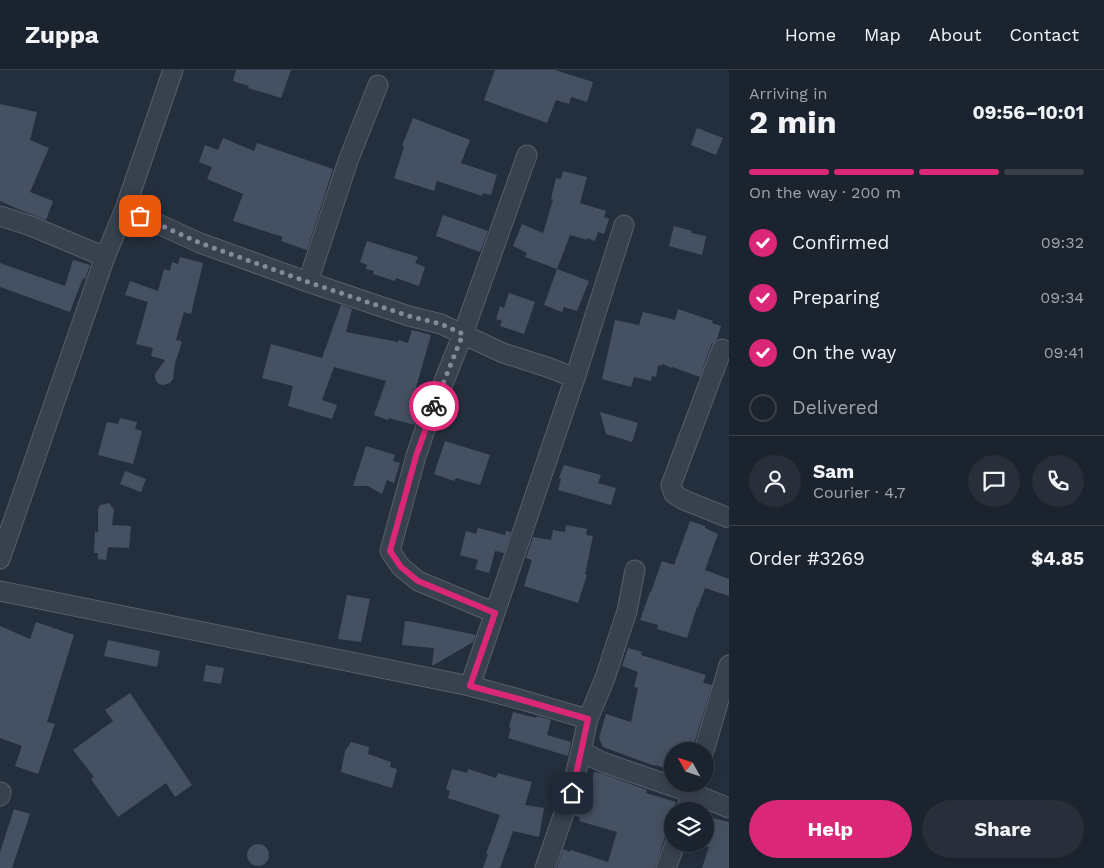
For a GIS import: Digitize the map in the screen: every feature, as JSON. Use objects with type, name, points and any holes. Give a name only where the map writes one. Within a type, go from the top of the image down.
[{"type":"street","points":[[0,559],[105,257],[125,209],[173,70]]},
{"type":"street","points":[[308,282],[348,161],[378,85]]},
{"type":"street","points":[[495,613],[418,581],[401,567],[390,551],[426,426],[463,334],[527,155]]},
{"type":"street","points":[[125,209],[200,243],[409,316],[441,324],[503,353],[575,378]]},
{"type":"street","points":[[0,216],[31,226],[105,257]]},
{"type":"street","points":[[470,686],[575,378],[624,224]]},
{"type":"street","points":[[722,349],[671,485],[674,494],[684,500],[729,518]]},
{"type":"street","points":[[545,868],[572,793],[588,719],[605,678],[627,612],[636,570]]},
{"type":"street","points":[[0,591],[470,686],[588,719]]},
{"type":"street","points":[[707,742],[729,665]]},
{"type":"street","points":[[581,751],[602,762],[664,780]]},
{"type":"street","points":[[699,792],[729,808]]},
{"type":"street","points":[[666,868],[672,852]]},
{"type":"building","points":[[236,70],[291,70],[281,98],[248,88],[249,86],[233,81]]},
{"type":"building","points":[[495,70],[555,70],[593,82],[587,102],[571,97],[569,104],[556,100],[547,123],[484,100]]},
{"type":"building","points":[[0,104],[37,112],[30,140],[49,148],[30,192],[53,201],[46,220],[0,201]]},
{"type":"building","points":[[413,118],[470,140],[461,163],[497,175],[491,195],[483,193],[482,196],[437,181],[434,191],[394,178],[404,147],[402,146]]},
{"type":"building","points":[[697,128],[723,138],[716,155],[691,145]]},
{"type":"building","points":[[223,138],[254,151],[257,143],[333,169],[307,250],[281,241],[283,237],[233,221],[243,194],[207,179],[212,167],[199,162],[205,145],[218,150]]},
{"type":"building","points":[[563,171],[587,177],[580,203],[606,211],[604,217],[609,219],[604,234],[598,232],[595,241],[570,235],[557,269],[525,257],[527,253],[513,246],[522,224],[543,233],[553,200],[551,199],[556,178],[561,179]]},
{"type":"building","points":[[443,215],[488,231],[480,252],[436,236]]},
{"type":"building","points":[[674,226],[692,231],[691,233],[706,236],[702,255],[669,246]]},
{"type":"building","points":[[367,241],[418,257],[415,263],[425,267],[419,286],[396,278],[395,281],[373,274],[374,271],[366,269],[367,265],[360,262]]},
{"type":"building","points":[[180,257],[203,263],[191,314],[184,312],[176,340],[178,341],[180,338],[179,341],[182,342],[175,363],[173,379],[170,383],[163,385],[156,381],[155,374],[165,360],[151,356],[153,348],[136,344],[148,302],[125,295],[130,281],[158,291],[164,269],[170,271],[172,262],[178,264]]},
{"type":"building","points":[[73,260],[90,265],[70,312],[0,287],[0,263],[65,286]]},
{"type":"building","points":[[557,269],[589,281],[577,311],[564,307],[562,312],[544,305]]},
{"type":"building","points":[[509,293],[535,302],[524,334],[500,326],[502,321],[496,319],[500,306],[504,308]]},
{"type":"building","points":[[341,305],[352,309],[346,332],[408,343],[412,330],[431,335],[410,409],[419,412],[415,425],[389,418],[388,420],[374,415],[386,381],[334,367],[322,400],[337,405],[332,419],[288,406],[293,386],[262,378],[271,344],[322,358]]},
{"type":"building","points":[[678,309],[713,321],[712,323],[721,326],[717,339],[711,345],[700,377],[662,364],[661,366],[658,365],[656,377],[652,376],[651,381],[634,377],[631,387],[602,379],[615,320],[639,325],[643,312],[675,320]]},
{"type":"building","points":[[600,412],[638,423],[632,442],[606,434]]},
{"type":"building","points":[[120,418],[137,422],[135,429],[142,431],[133,464],[98,455],[107,422],[118,424]]},
{"type":"building","points":[[445,441],[490,455],[480,485],[456,478],[454,481],[434,474]]},
{"type":"building","points":[[366,446],[395,455],[393,461],[400,463],[394,483],[387,480],[382,494],[368,486],[353,486]]},
{"type":"building","points":[[564,465],[601,475],[598,483],[616,488],[611,505],[558,490],[561,479],[559,478]]},
{"type":"building","points":[[125,471],[146,479],[141,492],[120,484]]},
{"type":"building","points":[[109,503],[114,510],[112,525],[131,526],[129,548],[108,547],[106,560],[98,559],[98,553],[94,553],[95,531],[98,533],[98,510],[100,505]]},
{"type":"building","points":[[690,521],[705,526],[705,528],[718,534],[705,570],[729,579],[729,596],[705,588],[687,638],[657,629],[658,625],[640,620],[662,561],[674,565]]},
{"type":"building","points":[[566,525],[587,529],[586,535],[593,536],[585,574],[587,575],[578,603],[524,586],[532,560],[526,558],[533,537],[551,540],[553,530],[565,532]]},
{"type":"building","points":[[478,528],[505,535],[506,531],[511,532],[504,553],[495,551],[489,573],[475,569],[478,560],[460,555],[466,531],[476,534]]},
{"type":"building","points":[[347,595],[370,599],[361,642],[338,639]]},
{"type":"building","points":[[405,621],[476,635],[473,642],[432,666],[434,648],[402,645]]},
{"type":"building","points":[[36,622],[74,635],[47,722],[55,724],[38,774],[15,766],[22,746],[0,738],[0,626],[30,639]]},
{"type":"building","points":[[108,640],[160,651],[157,667],[104,656]]},
{"type":"building","points":[[628,648],[642,652],[641,655],[706,675],[703,683],[712,685],[695,742],[664,742],[664,768],[603,747],[599,738],[606,714],[631,722],[638,688],[634,687],[638,672],[622,666]]},
{"type":"building","points":[[206,665],[224,668],[221,684],[203,681]]},
{"type":"building","points":[[130,693],[192,785],[175,797],[166,783],[118,817],[91,779],[94,777],[73,750],[113,721],[105,710]]},
{"type":"building","points":[[513,712],[551,720],[547,735],[571,742],[568,756],[508,738]]},
{"type":"building","points":[[351,742],[369,747],[368,754],[391,762],[390,767],[397,769],[392,788],[341,772],[345,751]]},
{"type":"building","points":[[452,769],[467,773],[468,769],[496,778],[498,773],[532,782],[525,805],[544,808],[539,837],[513,831],[500,868],[483,868],[500,815],[448,798],[450,791],[446,789]]},
{"type":"building","points":[[594,772],[647,790],[646,793],[676,802],[664,802],[664,840],[655,868],[557,868],[563,849],[608,862],[617,832],[579,821],[580,817],[575,816],[583,791],[590,793]]},
{"type":"building","points":[[14,809],[30,814],[12,868],[0,868],[0,852]]},
{"type":"building","points":[[714,818],[729,822],[729,868],[702,868],[707,852],[714,852]]},
{"type":"building","points":[[258,844],[266,847],[269,855],[266,863],[258,866],[250,863],[247,855],[250,847]]},
{"type":"way so far","points":[[140,216],[200,243],[409,316],[441,324],[463,334],[434,406]]},
{"type":"route","points":[[434,406],[416,456],[390,551],[401,567],[418,581],[495,613],[470,686],[588,719],[572,793]]}]
